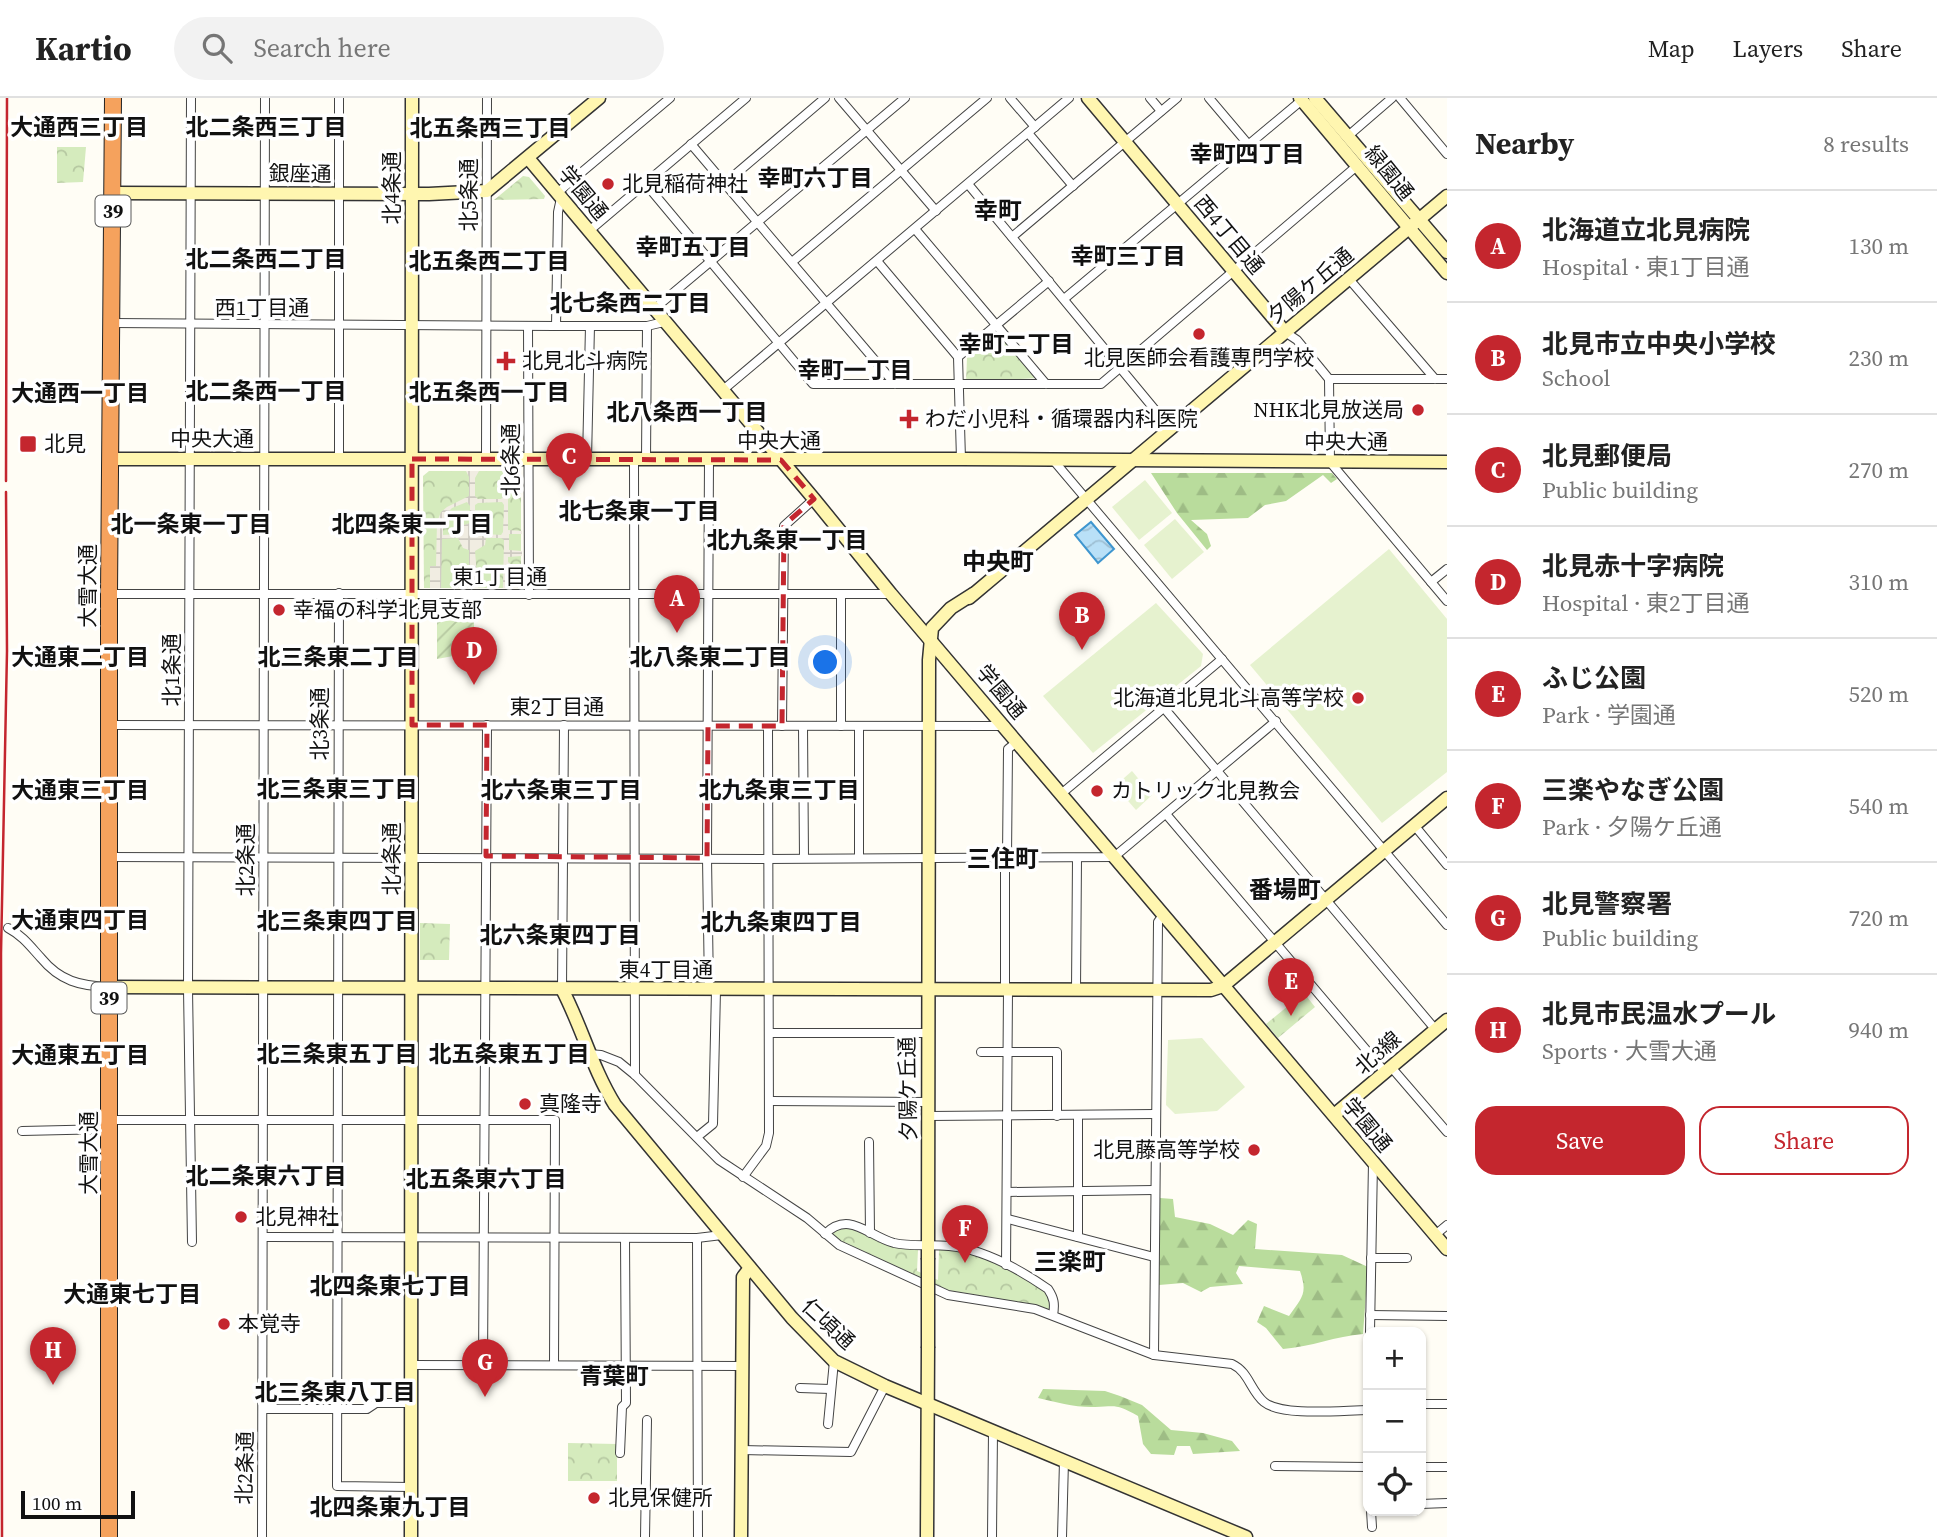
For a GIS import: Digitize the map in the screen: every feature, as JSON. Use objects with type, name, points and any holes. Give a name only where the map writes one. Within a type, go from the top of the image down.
[{"type":"highway","name":"大雪大通","points":[[108,1537],[109,594],[113,98]]},
{"type":"street","name":"北1条通","points":[[191,98],[188,989],[192,1242]]},
{"type":"street","name":"北2条通","points":[[262,1537],[265,98]]},
{"type":"street","points":[[339,458],[340,98]]},
{"type":"street","name":"北4条通","points":[[411,1537],[412,98]]},
{"type":"street","name":"北5条通","points":[[486,460],[487,98]]},
{"type":"street","points":[[487,191],[599,98]]},
{"type":"street","points":[[556,326],[559,195],[670,98]]},
{"type":"street","points":[[589,232],[746,98]]},
{"type":"street","points":[[724,184],[825,98]]},
{"type":"street","points":[[839,98],[936,211]]},
{"type":"street","points":[[654,309],[905,98]]},
{"type":"street","points":[[792,262],[987,98]]},
{"type":"street","points":[[1010,98],[1073,186]]},
{"type":"street","points":[[723,390],[1069,98]]},
{"type":"street","name":"西4丁目通","points":[[1088,98],[1285,332]]},
{"type":"street","points":[[1150,98],[1161,111]]},
{"type":"street","points":[[1012,237],[1177,98]]},
{"type":"street","points":[[1209,98],[1248,144]]},
{"type":"street","points":[[1348,136],[1392,98]]},
{"type":"street","points":[[1400,98],[1447,153]]},
{"type":"street","points":[[1064,299],[1248,144],[1306,99]]},
{"type":"street","name":"緑園通","points":[[1306,99],[1348,136],[1415,223],[1447,272]]},
{"type":"street","name":"緑園通","points":[[1306,99],[1358,165],[1447,252]]},
{"type":"street","points":[[691,144],[895,384]]},
{"type":"street","name":"学園通","points":[[528,158],[891,594],[933,640],[1447,1249]]},
{"type":"street","points":[[645,183],[813,384],[1101,384],[1358,165]]},
{"type":"street","points":[[968,184],[1170,428]]},
{"type":"street","name":"銀座通","points":[[113,193],[411,194],[487,191]]},
{"type":"street","name":"夕陽ケ丘通","points":[[927,1537],[928,726],[929,660],[933,640],[949,618],[973,594],[1447,196]]},
{"type":"street","points":[[915,229],[1046,384]]},
{"type":"street","points":[[877,261],[958,357],[961,459]]},
{"type":"street","points":[[1349,279],[1435,379]]},
{"type":"street","points":[[958,357],[1049,281]]},
{"type":"street","name":"西1丁目通","points":[[112,323],[647,326],[664,321]]},
{"type":"street","name":"北6条通","points":[[528,326],[529,595]]},
{"type":"street","points":[[587,459],[590,326]]},
{"type":"street","points":[[635,1075],[634,595],[647,326]]},
{"type":"street","points":[[1285,332],[1297,341],[1329,379],[1330,462],[1447,601]]},
{"type":"street","points":[[1329,379],[1447,379]]},
{"type":"street","name":"中央大通","points":[[110,459],[1447,462]]},
{"type":"street","points":[[697,1137],[713,1124],[707,858],[709,460]]},
{"type":"street","points":[[1054,461],[1447,925]]},
{"type":"street","points":[[782,726],[784,526],[814,499]]},
{"type":"street","points":[[1431,582],[1447,569]]},
{"type":"street","name":"北3条通","points":[[339,593],[337,1486],[411,1487]]},
{"type":"street","name":"東1丁目通","points":[[109,594],[891,594]]},
{"type":"street","points":[[841,594],[841,726]]},
{"type":"street","points":[[1061,794],[1222,659]]},
{"type":"street","points":[[1164,708],[1326,899],[1444,1023]]},
{"type":"street","points":[[109,857],[1114,857],[1276,721]]},
{"type":"street","points":[[562,989],[564,724]]},
{"type":"street","name":"東2丁目通","points":[[109,725],[1005,726]]},
{"type":"street","points":[[483,1365],[486,1236],[486,725]]},
{"type":"street","points":[[743,1177],[766,1146],[769,1133],[768,726]]},
{"type":"street","points":[[803,726],[804,859]]},
{"type":"street","points":[[859,726],[859,858]]},
{"type":"street","points":[[1006,1265],[1008,749],[1018,741]]},
{"type":"street","points":[[1223,986],[1414,825],[1444,805]]},
{"type":"street","points":[[1166,814],[1274,943],[1447,1132]]},
{"type":"street","points":[[1414,825],[1447,865]]},
{"type":"street","points":[[1076,990],[1077,858]]},
{"type":"street","points":[[1154,1355],[1156,990],[1158,922],[1163,915]]},
{"type":"street","points":[[8,928],[27,942],[57,974],[70,982],[109,987]]},
{"type":"street","name":"東4丁目通","points":[[109,987],[1211,990],[1223,986]]},
{"type":"street","name":"仁頃通","points":[[562,989],[599,1080],[615,1105],[792,1318],[834,1360],[884,1386],[1245,1537]]},
{"type":"street","name":"北3線","points":[[1334,1115],[1444,1023]]},
{"type":"street","points":[[769,1033],[927,1033]]},
{"type":"street","points":[[981,1052],[1057,1052],[1057,1116]]},
{"type":"street","points":[[589,1054],[601,1055],[619,1062],[719,1160],[807,1218],[839,1245],[948,1295],[1007,1304],[1053,1315],[1154,1355],[1232,1364],[1241,1368],[1262,1401],[1271,1406],[1286,1410],[1363,1410]]},
{"type":"street","points":[[770,1101],[928,1102]]},
{"type":"street","points":[[929,1116],[1156,1114]]},
{"type":"street","points":[[1078,1115],[1078,1237]]},
{"type":"street","points":[[22,1131],[189,1119],[555,1120],[554,1365]]},
{"type":"street","points":[[869,1142],[870,1233]]},
{"type":"street","points":[[1370,1327],[1373,1162]]},
{"type":"street","points":[[1007,1192],[1154,1190]]},
{"type":"street","points":[[1007,1219],[1154,1257]]},
{"type":"street","points":[[825,1234],[842,1223],[854,1225],[892,1242],[978,1251],[1048,1289],[1055,1305],[1053,1315]]},
{"type":"street","points":[[1435,1235],[1447,1226]]},
{"type":"street","points":[[264,1237],[697,1238],[722,1235]]},
{"type":"street","points":[[620,1453],[622,1407],[626,1403],[625,1238]]},
{"type":"street","points":[[697,1238],[698,1537]]},
{"type":"street","points":[[1371,1258],[1407,1258]]},
{"type":"street","points":[[741,1537],[743,1277],[750,1268]]},
{"type":"street","points":[[1370,1315],[1447,1315]]},
{"type":"street","points":[[828,1424],[834,1360]]},
{"type":"street","points":[[410,1365],[742,1366]]},
{"type":"street","points":[[741,1450],[851,1452],[884,1386]]},
{"type":"street","points":[[800,1388],[830,1389]]},
{"type":"street","points":[[263,1409],[367,1409],[376,1404],[411,1403]]},
{"type":"street","points":[[1426,1404],[1447,1404]]},
{"type":"street","points":[[645,1537],[647,1420]]},
{"type":"street","points":[[992,1537],[993,1431]]},
{"type":"street","points":[[1062,1537],[1064,1461]]},
{"type":"street","points":[[1275,1466],[1363,1467]]},
{"type":"street","points":[[1426,1467],[1447,1466]]},
{"type":"street","points":[[1426,1504],[1447,1503]]},
{"type":"street","points":[[1371,1516],[1372,1527]]},
{"type":"highlighted area","points":[[412,459],[781,460],[814,499],[784,525],[782,726],[708,726],[707,858],[486,856],[487,725],[412,725]]},
{"type":"green space","points":[[57,147],[86,147],[83,182],[57,183]]},
{"type":"green space","points":[[523,176],[529,177],[545,196],[544,199],[494,200]]},
{"type":"green space","points":[[1000,332],[1038,378],[966,382],[967,358]]},
{"type":"green space","points":[[429,471],[515,471],[521,480],[521,588],[424,588],[423,476]]},
{"type":"green space","points":[[1151,473],[1332,473],[1337,479],[1331,483],[1323,475],[1286,501],[1265,505],[1248,518],[1191,520],[1207,534],[1211,546],[1207,550],[1177,513]]},
{"type":"green space","points":[[1145,480],[1172,513],[1139,540],[1112,507]]},
{"type":"green space","points":[[1175,519],[1204,552],[1172,579],[1144,545]]},
{"type":"green space","points":[[1389,549],[1447,619],[1447,772],[1382,823],[1250,665]]},
{"type":"green space","points":[[1156,603],[1203,654],[1201,666],[1093,753],[1043,696]]},
{"type":"green space","points":[[474,620],[474,629],[469,629],[469,653],[437,659],[437,621]]},
{"type":"green space","points":[[1132,771],[1152,795],[1136,810],[1115,786]]},
{"type":"green space","points":[[420,923],[450,924],[449,960],[420,960]]},
{"type":"green space","points":[[1304,993],[1315,1007],[1278,1038],[1266,1024]]},
{"type":"green space","points":[[1202,1038],[1245,1087],[1217,1111],[1175,1114],[1166,1105],[1168,1040]]},
{"type":"green space","points":[[1160,1198],[1173,1199],[1175,1217],[1210,1224],[1233,1235],[1248,1220],[1257,1224],[1255,1249],[1342,1255],[1368,1267],[1363,1334],[1283,1349],[1266,1328],[1257,1322],[1264,1306],[1289,1316],[1302,1295],[1300,1271],[1239,1266],[1236,1273],[1243,1284],[1210,1287],[1201,1292],[1183,1283],[1159,1285]]},
{"type":"green space","points":[[837,1228],[850,1228],[891,1246],[918,1250],[917,1271],[938,1280],[939,1250],[970,1253],[1010,1271],[1045,1292],[1051,1298],[1051,1308],[1047,1310],[948,1290],[835,1238],[832,1235]]},
{"type":"green space","points":[[1043,1389],[1105,1391],[1142,1405],[1171,1430],[1203,1433],[1232,1441],[1240,1451],[1193,1454],[1190,1446],[1177,1446],[1174,1455],[1151,1454],[1143,1444],[1138,1416],[1117,1407],[1081,1407],[1038,1398]]},
{"type":"green space","points":[[568,1443],[617,1444],[617,1481],[568,1481]]},
{"type":"shaded area","points":[[466,471],[479,471],[475,478],[475,496],[478,499],[501,499],[503,471],[508,471],[508,530],[522,531],[522,534],[509,534],[509,550],[522,551],[522,556],[508,557],[508,562],[522,574],[522,583],[517,588],[503,588],[504,540],[486,538],[485,545],[475,551],[478,588],[467,588],[469,550],[463,548],[458,538],[442,539],[441,588],[430,588],[430,566],[436,566],[437,522],[441,512],[447,507],[469,496],[469,477]],"holes":[[[467,502],[470,506],[470,523],[464,525],[458,534],[443,535],[446,514],[452,508]],[[502,502],[503,532],[501,535],[486,534],[481,524],[475,522],[475,505]]]},
{"type":"water","points":[[1091,522],[1114,549],[1098,563],[1075,535]]},
{"type":"railway","points":[[6,481],[7,98]]},
{"type":"railway","points":[[2,1537],[1,953],[7,651],[6,492]]},
{"type":"place","name":"北見稲荷神社","points":[[608,184]]},
{"type":"place","name":"北見医師会看護専門学校","points":[[1199,334]]},
{"type":"place","name":"北見北斗病院","points":[[506,361]]},
{"type":"place","name":"NHK北見放送局","points":[[1418,410]]},
{"type":"place","name":"わだ小児科・循環器内科医院","points":[[909,419]]},
{"type":"place","name":"北見","points":[[28,444]]},
{"type":"place","name":"北見郵便局","points":[[569,491]]},
{"type":"place","name":"幸福の科学北見支部","points":[[279,610]]},
{"type":"place","name":"北海道立北見病院","points":[[677,633]]},
{"type":"place","name":"北見市立中央小学校","points":[[1082,650]]},
{"type":"place","name":"北見赤十字病院","points":[[474,685]]},
{"type":"place","name":"北海道北見北斗高等学校","points":[[1358,698]]},
{"type":"place","name":"カトリック北見教会","points":[[1097,791]]},
{"type":"place","name":"ふじ公園","points":[[1291,1016]]},
{"type":"place","name":"真隆寺","points":[[525,1104]]},
{"type":"place","name":"北見藤高等学校","points":[[1254,1150]]},
{"type":"place","name":"北見神社","points":[[241,1217]]},
{"type":"place","name":"三楽やなぎ公園","points":[[965,1263]]},
{"type":"place","name":"本覚寺","points":[[224,1324]]},
{"type":"place","name":"北見市民温水プール","points":[[53,1385]]},
{"type":"place","name":"北見警察署","points":[[485,1397]]},
{"type":"place","name":"北見保健所","points":[[594,1498]]},
{"type":"district","name":"大通西三丁目","points":[[79,127]]},
{"type":"district","name":"北二条西三丁目","points":[[266,127]]},
{"type":"district","name":"北五条西三丁目","points":[[490,128]]},
{"type":"district","name":"幸町四丁目","points":[[1247,154]]},
{"type":"district","name":"幸町六丁目","points":[[815,178]]},
{"type":"district","name":"幸町","points":[[998,211]]},
{"type":"district","name":"幸町五丁目","points":[[693,247]]},
{"type":"district","name":"幸町三丁目","points":[[1128,256]]},
{"type":"district","name":"北二条西二丁目","points":[[266,259]]},
{"type":"district","name":"北五条西二丁目","points":[[489,261]]},
{"type":"district","name":"北七条西二丁目","points":[[630,303]]},
{"type":"district","name":"幸町二丁目","points":[[1016,344]]},
{"type":"district","name":"幸町一丁目","points":[[855,370]]},
{"type":"district","name":"北二条西一丁目","points":[[266,391]]},
{"type":"district","name":"北五条西一丁目","points":[[489,392]]},
{"type":"district","name":"大通西一丁目","points":[[80,393]]},
{"type":"district","name":"北八条西一丁目","points":[[687,412]]},
{"type":"district","name":"北七条東一丁目","points":[[639,511]]},
{"type":"district","name":"北一条東一丁目","points":[[191,524]]},
{"type":"district","name":"北四条東一丁目","points":[[412,524]]},
{"type":"district","name":"北九条東一丁目","points":[[787,540]]},
{"type":"district","name":"中央町","points":[[998,562]]},
{"type":"district","name":"大通東二丁目","points":[[80,657]]},
{"type":"district","name":"北三条東二丁目","points":[[338,657]]},
{"type":"district","name":"北八条東二丁目","points":[[710,657]]},
{"type":"district","name":"北三条東三丁目","points":[[337,789]]},
{"type":"district","name":"大通東三丁目","points":[[80,790]]},
{"type":"district","name":"北六条東三丁目","points":[[561,790]]},
{"type":"district","name":"北九条東三丁目","points":[[779,790]]},
{"type":"district","name":"三住町","points":[[1003,859]]},
{"type":"district","name":"番場町","points":[[1285,890]]},
{"type":"district","name":"大通東四丁目","points":[[80,920]]},
{"type":"district","name":"北三条東四丁目","points":[[337,921]]},
{"type":"district","name":"北九条東四丁目","points":[[781,922]]},
{"type":"district","name":"北六条東四丁目","points":[[560,935]]},
{"type":"district","name":"北三条東五丁目","points":[[337,1054]]},
{"type":"district","name":"北五条東五丁目","points":[[509,1054]]},
{"type":"district","name":"大通東五丁目","points":[[80,1055]]},
{"type":"district","name":"北二条東六丁目","points":[[266,1176]]},
{"type":"district","name":"北五条東六丁目","points":[[486,1179]]},
{"type":"district","name":"三楽町","points":[[1070,1262]]},
{"type":"district","name":"北四条東七丁目","points":[[390,1286]]},
{"type":"district","name":"大通東七丁目","points":[[132,1294]]},
{"type":"district","name":"青葉町","points":[[614,1376]]},
{"type":"district","name":"北三条東八丁目","points":[[335,1392]]},
{"type":"district","name":"北四条東九丁目","points":[[390,1507]]}]
